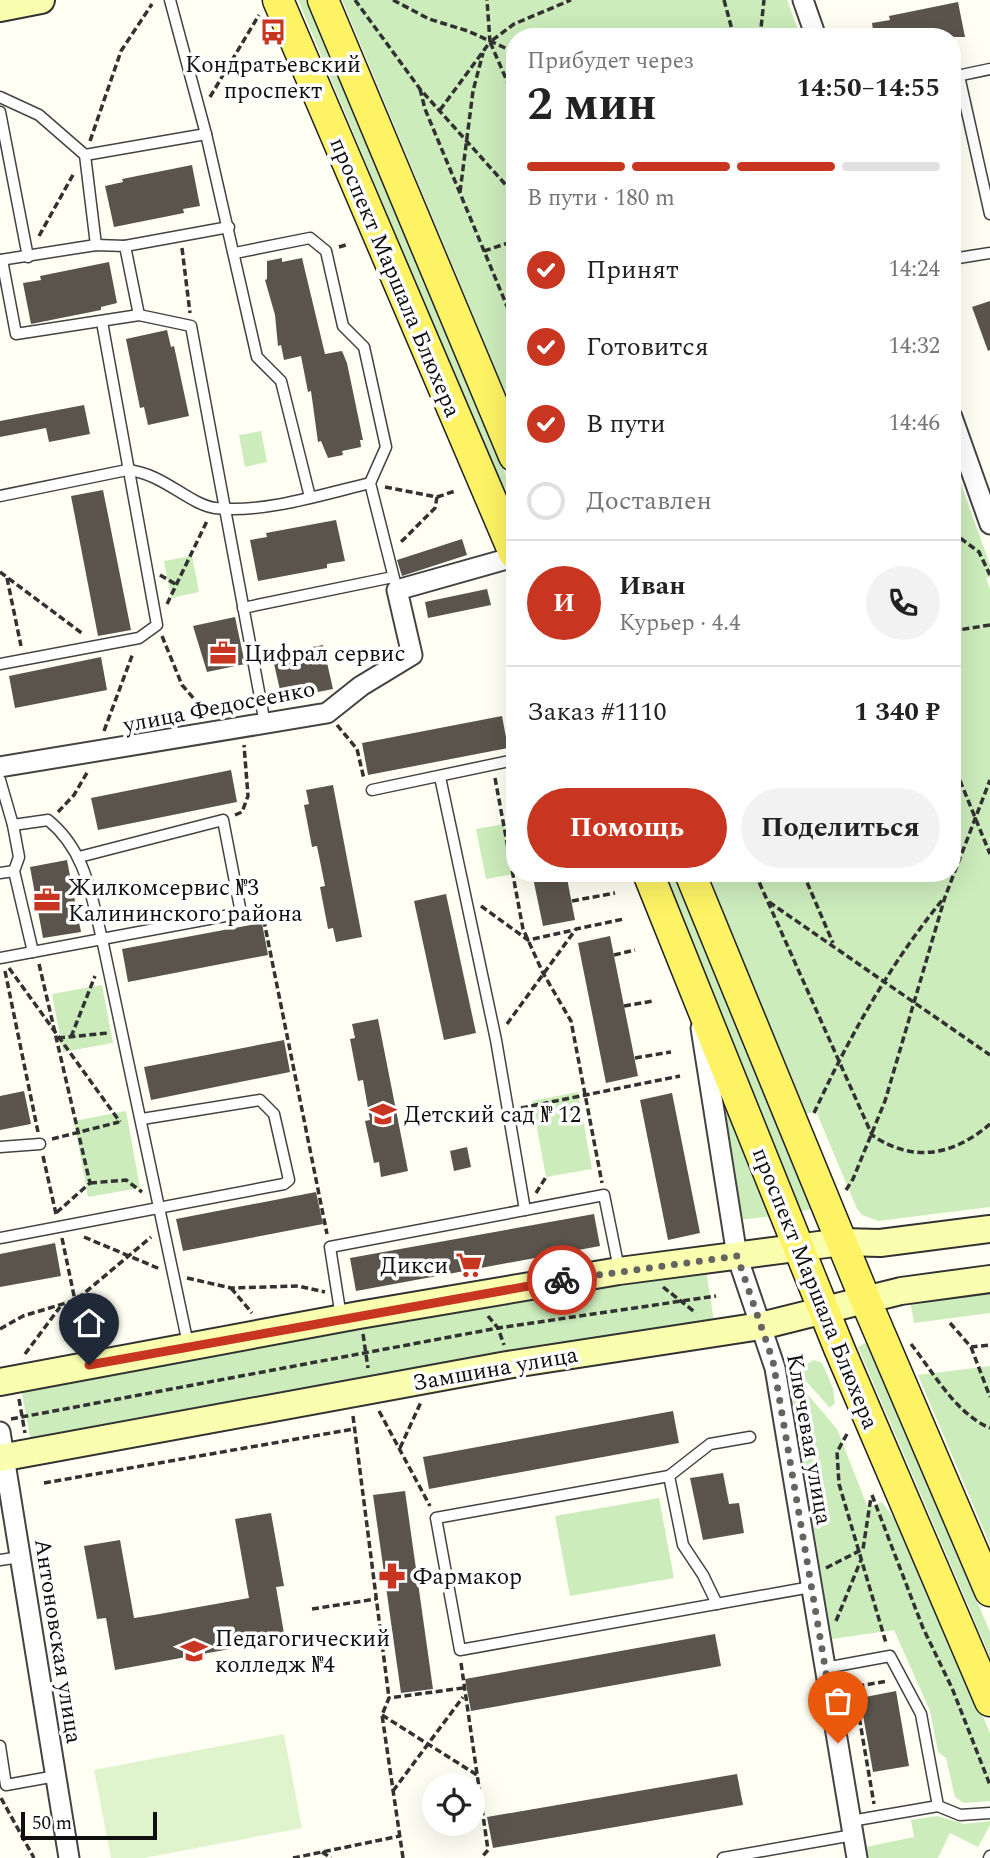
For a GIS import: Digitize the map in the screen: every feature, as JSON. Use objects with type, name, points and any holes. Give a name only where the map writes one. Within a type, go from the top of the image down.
[{"type":"main road","name":"проспект Маршала Блюхера","points":[[323,0],[506,437]]},
{"type":"main road","name":"проспект Маршала Блюхера","points":[[269,8],[506,537]]},
{"type":"main road","name":"проспект Маршала Блюхера","points":[[652,882],[824,1312],[990,1701]]},
{"type":"main road","name":"проспект Маршала Блюхера","points":[[694,882],[865,1299],[990,1591]]},
{"type":"street","points":[[0,8],[41,0]]},
{"type":"street","points":[[803,0],[813,28]]},
{"type":"street","points":[[961,442],[990,524]]},
{"type":"street","points":[[395,583],[506,557]]},
{"type":"street","name":"улица Федосеенко","points":[[0,767],[327,713],[361,686],[412,655],[395,583]]},
{"type":"street","name":"Ключевая улица","points":[[696,991],[712,1114],[737,1256],[773,1361],[857,1858]]},
{"type":"street","points":[[8,1381],[188,1347],[347,1312],[630,1269],[842,1242],[880,1243],[990,1229]]},
{"type":"street","name":"Замшина улица","points":[[8,1444],[761,1326],[824,1312],[865,1299],[990,1279]]},
{"type":"street","name":"Антоновская улица","points":[[8,1444],[20,1557],[69,1858]]},
{"type":"lane","points":[[170,0],[229,227],[257,357],[281,380],[310,497]]},
{"type":"lane","points":[[961,75],[990,69]]},
{"type":"lane","points":[[0,97],[39,116],[85,155],[96,246]]},
{"type":"lane","points":[[961,100],[990,214]]},
{"type":"lane","points":[[0,112],[28,257]]},
{"type":"lane","points":[[85,155],[206,134]]},
{"type":"lane","points":[[229,227],[125,246],[96,246],[1,260],[16,334],[139,315],[191,326],[265,724]]},
{"type":"lane","points":[[235,253],[310,238],[326,251],[343,326],[364,347],[386,447],[370,483],[395,583],[243,608]]},
{"type":"lane","points":[[125,246],[139,315]]},
{"type":"lane","points":[[961,258],[990,253]]},
{"type":"lane","points":[[0,664],[139,638],[157,625],[102,322]]},
{"type":"lane","points":[[0,496],[127,470],[145,472],[214,508],[249,508],[370,483]]},
{"type":"lane","points":[[372,790],[506,762]]},
{"type":"lane","points":[[440,777],[496,1040],[526,1210]]},
{"type":"lane","points":[[0,780],[13,825],[19,857],[14,871],[33,952]]},
{"type":"lane","points":[[13,825],[48,820],[79,856],[123,1030],[188,1347]]},
{"type":"lane","points":[[1,958],[241,913],[223,820],[79,856]]},
{"type":"lane","points":[[0,873],[14,871]]},
{"type":"lane","points":[[0,1238],[284,1184],[289,1180],[290,1173],[274,1114],[260,1100],[142,1119]]},
{"type":"lane","points":[[0,1147],[40,1144]]},
{"type":"lane","points":[[347,1312],[330,1247],[604,1195],[630,1269]]},
{"type":"lane","points":[[750,1437],[710,1444],[669,1476],[436,1517],[460,1650],[717,1604],[811,1582]]},
{"type":"lane","points":[[669,1476],[683,1545],[703,1575],[717,1604]]},
{"type":"lane","points":[[0,1560],[20,1557]]},
{"type":"lane","points":[[824,1661],[890,1656],[921,1714],[938,1806]]},
{"type":"lane","points":[[0,1746],[3,1785],[56,1776]]},
{"type":"lane","points":[[723,1858],[852,1828],[876,1817],[938,1806],[960,1815],[990,1813]]},
{"type":"path","points":[[355,0],[420,89],[506,185]]},
{"type":"path","points":[[393,0],[429,19],[506,49]]},
{"type":"path","points":[[487,0],[490,42],[506,79]]},
{"type":"path","points":[[509,28],[571,0]]},
{"type":"path","points":[[724,0],[732,28]]},
{"type":"path","points":[[761,28],[764,0]]},
{"type":"path","points":[[28,257],[85,155],[121,51],[152,4]]},
{"type":"path","points":[[200,113],[269,8]]},
{"type":"path","points":[[440,110],[490,42],[506,30]]},
{"type":"path","points":[[460,194],[473,91],[483,52]]},
{"type":"path","points":[[420,89],[425,110],[506,304]]},
{"type":"path","points":[[181,236],[191,326]]},
{"type":"path","points":[[484,251],[506,244]]},
{"type":"path","points":[[370,483],[437,497],[454,491]]},
{"type":"path","points":[[388,555],[435,509],[437,497]]},
{"type":"path","points":[[214,508],[157,625],[182,685],[233,730],[248,796],[242,812],[223,820]]},
{"type":"path","points":[[961,539],[979,552],[990,575]]},
{"type":"path","points":[[0,572],[98,646]]},
{"type":"path","points":[[6,576],[24,659]]},
{"type":"path","points":[[961,630],[990,625]]},
{"type":"path","points":[[327,713],[357,749],[365,781],[372,790]]},
{"type":"path","points":[[494,765],[506,844]]},
{"type":"path","points":[[961,857],[990,780]]},
{"type":"path","points":[[961,784],[990,854]]},
{"type":"path","points":[[514,882],[523,929],[542,973],[571,1021],[604,1195]]},
{"type":"path","points":[[759,882],[872,1135],[890,1147],[913,1153],[940,1151],[958,1145],[990,1124]]},
{"type":"path","points":[[807,882],[834,945]]},
{"type":"path","points":[[843,1193],[853,1178],[872,1135],[950,882]]},
{"type":"path","points":[[463,892],[528,940],[624,919]]},
{"type":"path","points":[[572,901],[615,893]]},
{"type":"path","points":[[812,1119],[839,1059],[884,979],[944,897]]},
{"type":"path","points":[[768,900],[915,1000],[990,1055]]},
{"type":"path","points":[[241,913],[264,921],[330,1247]]},
{"type":"path","points":[[496,1040],[576,929]]},
{"type":"path","points":[[614,954],[635,950]]},
{"type":"path","points":[[71,1037],[105,951]]},
{"type":"path","points":[[33,952],[44,973],[90,1183]]},
{"type":"path","points":[[1,958],[120,1122]]},
{"type":"path","points":[[1,958],[86,1356]]},
{"type":"path","points":[[624,1006],[653,1001]]},
{"type":"path","points":[[58,1038],[123,1030]]},
{"type":"path","points":[[635,1058],[671,1052]]},
{"type":"path","points":[[509,1110],[680,1076]]},
{"type":"path","points":[[40,1144],[79,1130],[142,1119]]},
{"type":"path","points":[[56,1213],[90,1183],[126,1180],[160,1206]]},
{"type":"path","points":[[59,1226],[173,1275],[230,1288],[298,1286],[347,1312],[366,1352],[370,1378]]},
{"type":"path","points":[[0,1329],[23,1316],[76,1300],[164,1227]]},
{"type":"path","points":[[630,1269],[680,1301],[721,1332]]},
{"type":"path","points":[[230,1288],[253,1315]]},
{"type":"path","points":[[470,1295],[498,1328],[507,1365]]},
{"type":"path","points":[[22,1417],[498,1328],[716,1296]]},
{"type":"path","points":[[8,1444],[22,1417],[8,1381],[62,1305]]},
{"type":"path","points":[[950,1323],[971,1347],[990,1396]]},
{"type":"path","points":[[905,1336],[957,1402],[971,1416],[990,1428]]},
{"type":"path","points":[[971,1347],[990,1345]]},
{"type":"path","points":[[400,1448],[425,1393]]},
{"type":"path","points":[[374,1402],[436,1517]]},
{"type":"path","points":[[352,1406],[389,1698],[382,1715],[403,1858]]},
{"type":"path","points":[[8,1444],[22,1417]]},
{"type":"path","points":[[44,1483],[355,1429]]},
{"type":"path","points":[[846,1434],[837,1452],[838,1484],[890,1656]]},
{"type":"path","points":[[811,1582],[863,1549],[872,1495],[913,1604],[952,1688],[990,1784]]},
{"type":"path","points":[[824,1661],[862,1558]]},
{"type":"path","points":[[312,1609],[377,1599]]},
{"type":"path","points":[[460,1650],[464,1696],[477,1773]]},
{"type":"path","points":[[838,1689],[902,1679]]},
{"type":"path","points":[[855,1687],[876,1817]]},
{"type":"path","points":[[389,1698],[463,1688]]},
{"type":"path","points":[[393,1791],[464,1696]]},
{"type":"path","points":[[382,1715],[474,1773]]},
{"type":"path","points":[[0,1796],[34,1858]]},
{"type":"path","points":[[481,1858],[488,1850],[485,1830]]},
{"type":"path","points":[[293,1858],[400,1836]]},
{"type":"path","points":[[322,1852],[331,1858]]},
{"type":"green space","points":[[298,0],[307,0],[506,475],[506,499]]},
{"type":"green space","points":[[342,0],[787,0],[798,28],[506,28],[506,394]]},
{"type":"green space","points":[[261,431],[267,462],[245,467],[239,435]]},
{"type":"green space","points":[[961,484],[990,565],[990,577],[986,578],[990,589],[990,1207],[878,1221],[862,1215],[857,1209],[816,1111],[807,1114],[710,882],[961,882]]},
{"type":"green space","points":[[192,556],[199,592],[171,598],[164,561]]},
{"type":"green space","points":[[504,824],[506,875],[486,879],[476,829]]},
{"type":"green space","points":[[666,882],[677,882],[811,1209],[801,1211]]},
{"type":"green space","points":[[102,985],[113,1043],[63,1052],[52,994]]},
{"type":"green space","points":[[578,1092],[592,1169],[546,1177],[532,1101]]},
{"type":"green space","points":[[126,1111],[140,1188],[88,1197],[74,1121]]},
{"type":"green space","points":[[729,1113],[772,1216],[738,1220],[724,1116]]},
{"type":"green space","points":[[706,1270],[714,1322],[31,1442],[21,1388],[484,1303]]},
{"type":"green space","points":[[990,1290],[990,1313],[914,1323],[910,1300]]},
{"type":"green space","points":[[867,1342],[990,1632],[990,1657],[858,1347]]},
{"type":"green space","points":[[814,1360],[822,1363],[833,1388],[835,1403],[830,1408],[799,1373],[801,1367]]},
{"type":"green space","points":[[990,1366],[990,1545],[918,1375]]},
{"type":"green space","points":[[788,1371],[837,1429],[868,1508],[882,1502],[905,1534],[990,1733],[990,1801],[964,1803],[955,1797],[946,1758],[938,1752],[930,1711],[894,1630],[832,1639]]},
{"type":"green space","points":[[659,1498],[674,1578],[570,1596],[555,1516]]},
{"type":"green space","points":[[284,1734],[302,1828],[144,1858],[111,1858],[94,1770]]},
{"type":"green space","points":[[937,1816],[964,1824],[990,1821],[990,1825],[978,1847],[950,1833],[938,1858],[868,1858],[866,1847],[914,1837],[911,1820]]},
{"type":"building","points":[[958,2],[965,37],[961,37],[961,28],[873,28],[872,23],[890,20],[889,16]]},
{"type":"building","points":[[192,165],[200,206],[183,209],[184,213],[114,227],[105,186],[123,182],[122,179]]},
{"type":"building","points":[[282,258],[282,262],[302,258],[325,354],[342,351],[347,363],[363,440],[360,440],[361,447],[342,451],[343,455],[328,458],[321,441],[318,442],[311,391],[308,392],[301,356],[284,360],[281,345],[278,346],[275,315],[265,280],[267,261]]},
{"type":"building","points":[[109,262],[117,303],[101,307],[101,310],[31,324],[23,283],[41,280],[40,276]]},
{"type":"building","points":[[990,301],[990,350],[988,351],[972,307]]},
{"type":"building","points":[[167,330],[171,347],[174,346],[189,416],[148,425],[144,407],[140,408],[126,339]]},
{"type":"building","points":[[84,405],[90,434],[49,442],[46,428],[0,437],[0,421]]},
{"type":"building","points":[[103,490],[131,630],[98,636],[71,496]]},
{"type":"building","points":[[336,520],[345,561],[327,564],[327,568],[258,581],[250,540],[267,537],[266,533]]},
{"type":"building","points":[[462,539],[467,555],[402,576],[397,560]]},
{"type":"building","points":[[487,589],[491,605],[428,618],[425,602]]},
{"type":"building","name":"Цифрал сервис","points":[[235,617],[245,664],[207,672],[193,626]]},
{"type":"building","points":[[323,645],[333,689],[282,699],[272,655]]},
{"type":"building","points":[[101,657],[107,690],[15,708],[9,676]]},
{"type":"building","points":[[502,716],[506,737],[506,748],[368,775],[362,743]]},
{"type":"building","points":[[231,770],[237,802],[98,830],[91,798]]},
{"type":"building","points":[[333,785],[362,937],[336,942],[333,928],[328,929],[320,887],[325,886],[317,846],[312,847],[304,805],[309,804],[306,790]]},
{"type":"building","points":[[67,860],[81,932],[43,938],[30,867]]},
{"type":"building","points":[[534,882],[568,882],[575,920],[543,926]]},
{"type":"building","points":[[446,894],[476,1033],[444,1040],[414,901]]},
{"type":"building","points":[[262,923],[268,955],[128,982],[122,949]]},
{"type":"building","points":[[610,936],[638,1076],[606,1083],[578,943]]},
{"type":"building","points":[[378,1019],[408,1171],[381,1177],[379,1162],[374,1163],[365,1121],[370,1120],[363,1080],[358,1081],[350,1039],[355,1038],[352,1024]]},
{"type":"building","points":[[284,1040],[290,1072],[151,1100],[144,1067]]},
{"type":"building","points":[[24,1091],[31,1124],[0,1130],[0,1096]]},
{"type":"building","points":[[672,1093],[700,1233],[668,1240],[640,1100]]},
{"type":"building","points":[[467,1147],[471,1167],[454,1171],[450,1151]]},
{"type":"building","points":[[316,1192],[323,1224],[183,1251],[176,1219]]},
{"type":"building","points":[[594,1214],[600,1246],[356,1291],[350,1258]]},
{"type":"building","points":[[55,1243],[61,1276],[0,1287],[0,1254]]},
{"type":"building","points":[[673,1411],[679,1443],[429,1489],[423,1457]]},
{"type":"building","points":[[723,1473],[729,1504],[739,1503],[744,1533],[703,1540],[690,1478]]},
{"type":"building","points":[[405,1491],[433,1689],[401,1693],[373,1495]]},
{"type":"building","points":[[271,1513],[284,1586],[276,1587],[285,1639],[115,1670],[106,1618],[97,1619],[84,1546],[120,1540],[134,1618],[154,1615],[249,1598],[235,1519]]},
{"type":"building","points":[[715,1634],[721,1666],[471,1711],[465,1679]]},
{"type":"building","points":[[896,1691],[909,1766],[873,1772],[860,1698]]},
{"type":"building","points":[[737,1774],[743,1805],[493,1848],[487,1817]]},
{"type":"way so far","points":[[562,1280],[619,1270],[737,1256],[773,1361],[838,1743]]},
{"type":"place","name":"Кондратьевский проспект","points":[[273,32]]},
{"type":"place","name":"Цифрал сервис","points":[[223,653]]},
{"type":"place","name":"Жилкомсервис №3 Калининского района","points":[[47,900]]},
{"type":"place","name":"Детский сад № 12","points":[[383,1114]]},
{"type":"place","name":"Дикси","points":[[469,1265]]},
{"type":"place","name":"Фармакор","points":[[392,1576]]},
{"type":"place","name":"Педагогический колледж №4","points":[[194,1651]]},
{"type":"route","points":[[89,1365],[562,1280]]}]
